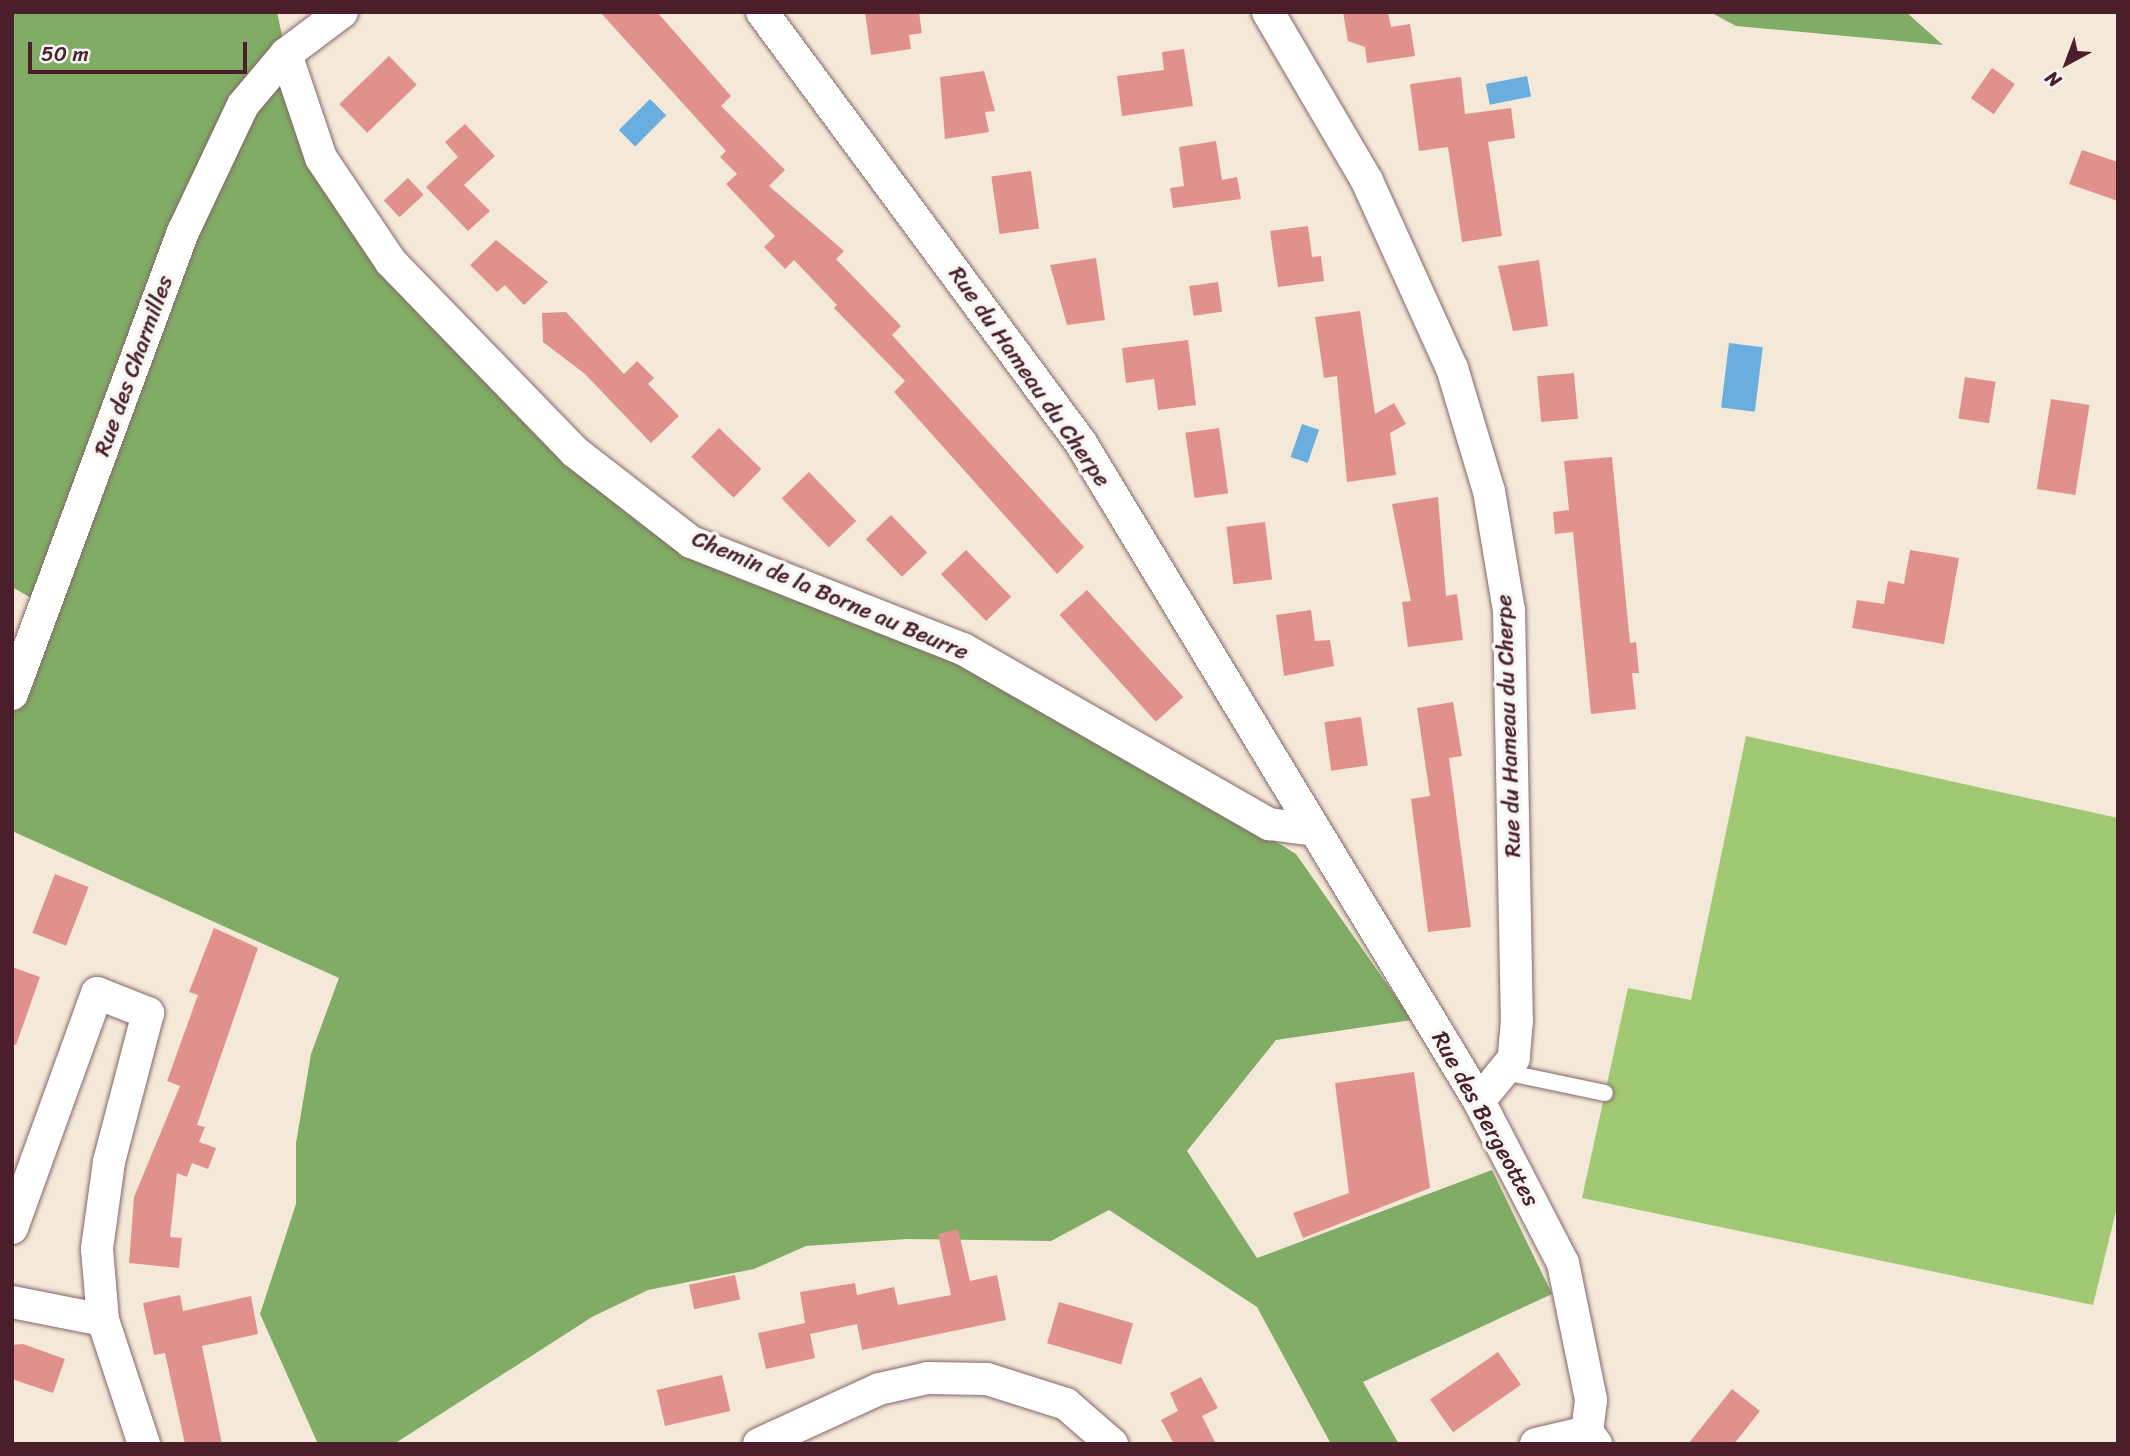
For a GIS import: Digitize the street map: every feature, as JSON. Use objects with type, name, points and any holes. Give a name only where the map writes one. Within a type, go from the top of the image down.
[{"type":"street","points":[[286,54],[342,12]]},
{"type":"street","name":"Rue du Hameau du Cherpe","points":[[762,12],[1081,443],[1315,830]]},
{"type":"street","name":"Rue du Hameau du Cherpe","points":[[1268,12],[1367,181],[1452,368],[1489,491],[1509,610],[1517,1020],[1514,1058],[1479,1101]]},
{"type":"street","name":"Rue des Charmilles","points":[[12,694],[183,232],[243,105],[286,54]]},
{"type":"street","name":"Chemin de la Borne au Beurre","points":[[286,54],[321,158],[391,262],[575,452],[691,541],[963,649],[1269,824],[1315,830]]},
{"type":"street","name":"Rue des Bergeottes","points":[[1315,830],[1479,1101],[1563,1263],[1591,1400],[1592,1438],[1536,1444]]},
{"type":"street","points":[[12,1228],[97,993],[148,1013],[109,1162],[97,1249],[103,1320],[145,1444]]},
{"type":"street","points":[[12,1302],[103,1320]]},
{"type":"street","points":[[759,1444],[879,1388],[940,1378],[987,1379],[1066,1404],[1112,1444]]},
{"type":"lane","points":[[1505,1072],[1605,1093]]},
{"type":"green space","points":[[12,12],[277,12],[286,54],[391,262],[691,542],[963,649],[1296,854],[1412,1020],[1276,1040],[1187,1151],[1257,1258],[1492,1170],[1552,1294],[1363,1382],[1399,1444],[1331,1444],[1257,1307],[1109,1210],[1051,1241],[907,1239],[806,1246],[754,1269],[648,1290],[592,1317],[394,1444],[318,1444],[260,1314],[296,1204],[296,1143],[311,1054],[339,978],[12,831],[12,694],[45,606],[12,587]]},
{"type":"green space","points":[[1710,12],[1906,12],[1943,45],[1736,26]]},
{"type":"green space","points":[[1746,736],[2118,818],[2118,1203],[2093,1305],[1582,1198],[1628,988],[1691,1000]]},
{"type":"water","points":[[1527,76],[1531,97],[1490,105],[1486,84]]},
{"type":"water","points":[[650,99],[666,115],[635,146],[619,130]]},
{"type":"water","points":[[1729,343],[1763,347],[1755,412],[1721,408]]},
{"type":"water","points":[[1302,424],[1319,430],[1308,463],[1291,457]]},
{"type":"building","points":[[600,12],[657,12],[731,96],[721,106],[785,170],[769,186],[844,251],[836,259],[901,326],[892,335],[1084,547],[1057,574],[894,392],[905,381],[834,308],[837,305],[794,260],[785,269],[764,247],[775,236],[726,184],[737,174],[720,157],[726,151]]},
{"type":"building","points":[[865,12],[919,12],[922,33],[909,35],[911,49],[871,55]]},
{"type":"building","points":[[1343,12],[1388,12],[1391,27],[1410,24],[1415,56],[1367,63],[1365,47],[1348,41]]},
{"type":"building","points":[[1184,49],[1193,106],[1122,116],[1117,76],[1164,70],[1162,52]]},
{"type":"building","points":[[389,56],[417,85],[367,133],[339,104]]},
{"type":"building","points":[[1992,68],[2015,84],[1994,114],[1971,98]]},
{"type":"building","points":[[984,71],[995,111],[985,112],[989,132],[945,139],[940,77]]},
{"type":"building","points":[[1461,77],[1465,114],[1511,108],[1515,138],[1488,142],[1502,236],[1462,242],[1448,147],[1419,151],[1410,84]]},
{"type":"building","points":[[465,124],[495,156],[464,185],[490,211],[468,231],[426,187],[458,157],[445,142]]},
{"type":"building","points":[[1216,141],[1222,180],[1237,177],[1241,199],[1173,208],[1170,188],[1184,186],[1179,147]]},
{"type":"building","points":[[2082,150],[2118,162],[2118,201],[2069,184]]},
{"type":"building","points":[[1031,171],[1039,228],[999,234],[991,177]]},
{"type":"building","points":[[408,178],[424,195],[400,217],[384,201]]},
{"type":"building","points":[[1308,226],[1312,257],[1321,256],[1324,281],[1278,287],[1270,231]]},
{"type":"building","points":[[496,240],[548,282],[524,305],[505,285],[497,292],[470,265]]},
{"type":"building","points":[[1096,258],[1105,320],[1067,325],[1050,265]]},
{"type":"building","points":[[1539,260],[1548,326],[1513,331],[1498,266]]},
{"type":"building","points":[[1218,282],[1222,312],[1193,316],[1189,286]]},
{"type":"building","points":[[1360,311],[1375,414],[1394,403],[1406,424],[1390,433],[1396,475],[1347,482],[1337,376],[1324,378],[1315,317]]},
{"type":"building","points":[[566,312],[624,374],[637,361],[654,378],[648,384],[679,416],[651,443],[585,374],[543,342],[542,313]]},
{"type":"building","points":[[1188,340],[1196,405],[1158,410],[1154,379],[1126,383],[1122,348]]},
{"type":"building","points":[[1574,373],[1578,419],[1541,422],[1537,376]]},
{"type":"building","points":[[1965,377],[1996,382],[1989,423],[1958,418]]},
{"type":"building","points":[[2051,399],[2090,405],[2075,495],[2037,489]]},
{"type":"building","points":[[719,428],[761,469],[734,498],[691,457]]},
{"type":"building","points":[[1219,428],[1228,493],[1195,498],[1185,433]]},
{"type":"building","points":[[1612,457],[1630,643],[1636,642],[1639,673],[1632,673],[1636,709],[1591,714],[1573,532],[1555,534],[1553,512],[1569,510],[1564,461]]},
{"type":"building","points":[[809,472],[856,521],[829,547],[782,498]]},
{"type":"building","points":[[1438,497],[1446,596],[1457,594],[1463,640],[1408,647],[1402,602],[1411,601],[1392,504]]},
{"type":"building","points":[[891,515],[927,552],[902,577],[866,539]]},
{"type":"building","points":[[1265,522],[1272,580],[1233,584],[1226,527]]},
{"type":"building","points":[[966,550],[1011,597],[986,621],[941,574]]},
{"type":"building","points":[[1910,550],[1959,558],[1944,644],[1852,628],[1857,600],[1884,604],[1888,581],[1904,584]]},
{"type":"building","points":[[1087,590],[1183,697],[1156,722],[1060,615]]},
{"type":"building","points":[[1311,610],[1315,641],[1330,640],[1334,666],[1284,676],[1276,615]]},
{"type":"building","points":[[1453,702],[1462,756],[1449,758],[1471,927],[1428,932],[1411,799],[1430,796],[1417,708]]},
{"type":"building","points":[[1361,717],[1368,766],[1331,771],[1324,722]]},
{"type":"building","points":[[55,874],[89,887],[66,946],[32,933]]},
{"type":"building","points":[[214,928],[258,948],[197,1125],[205,1127],[199,1142],[216,1148],[208,1169],[192,1163],[187,1177],[177,1173],[170,1237],[182,1238],[179,1268],[129,1263],[134,1197],[180,1086],[167,1081],[198,995],[189,992]]},
{"type":"building","points":[[12,967],[40,977],[16,1045],[12,1044]]},
{"type":"building","points":[[1414,1072],[1430,1188],[1303,1238],[1293,1213],[1349,1193],[1335,1083]]},
{"type":"building","points":[[958,1229],[970,1281],[997,1275],[1006,1320],[862,1350],[857,1324],[810,1334],[815,1358],[766,1369],[758,1333],[805,1323],[800,1292],[855,1283],[857,1295],[894,1287],[898,1305],[951,1295],[938,1234]]},
{"type":"building","points":[[735,1275],[740,1299],[694,1309],[689,1285]]},
{"type":"building","points":[[180,1295],[183,1311],[251,1296],[258,1334],[202,1346],[222,1444],[185,1444],[165,1353],[154,1355],[143,1303]]},
{"type":"building","points":[[1059,1302],[1133,1323],[1121,1365],[1047,1343]]},
{"type":"building","points":[[23,1344],[65,1359],[53,1393],[12,1379],[12,1345]]},
{"type":"building","points":[[1498,1352],[1521,1385],[1453,1432],[1430,1400]]},
{"type":"building","points":[[722,1375],[730,1411],[665,1426],[657,1390]]},
{"type":"building","points":[[1201,1377],[1218,1408],[1202,1416],[1216,1444],[1174,1444],[1161,1420],[1178,1411],[1170,1393]]},
{"type":"building","points":[[1732,1389],[1760,1411],[1734,1444],[1688,1444]]}]
